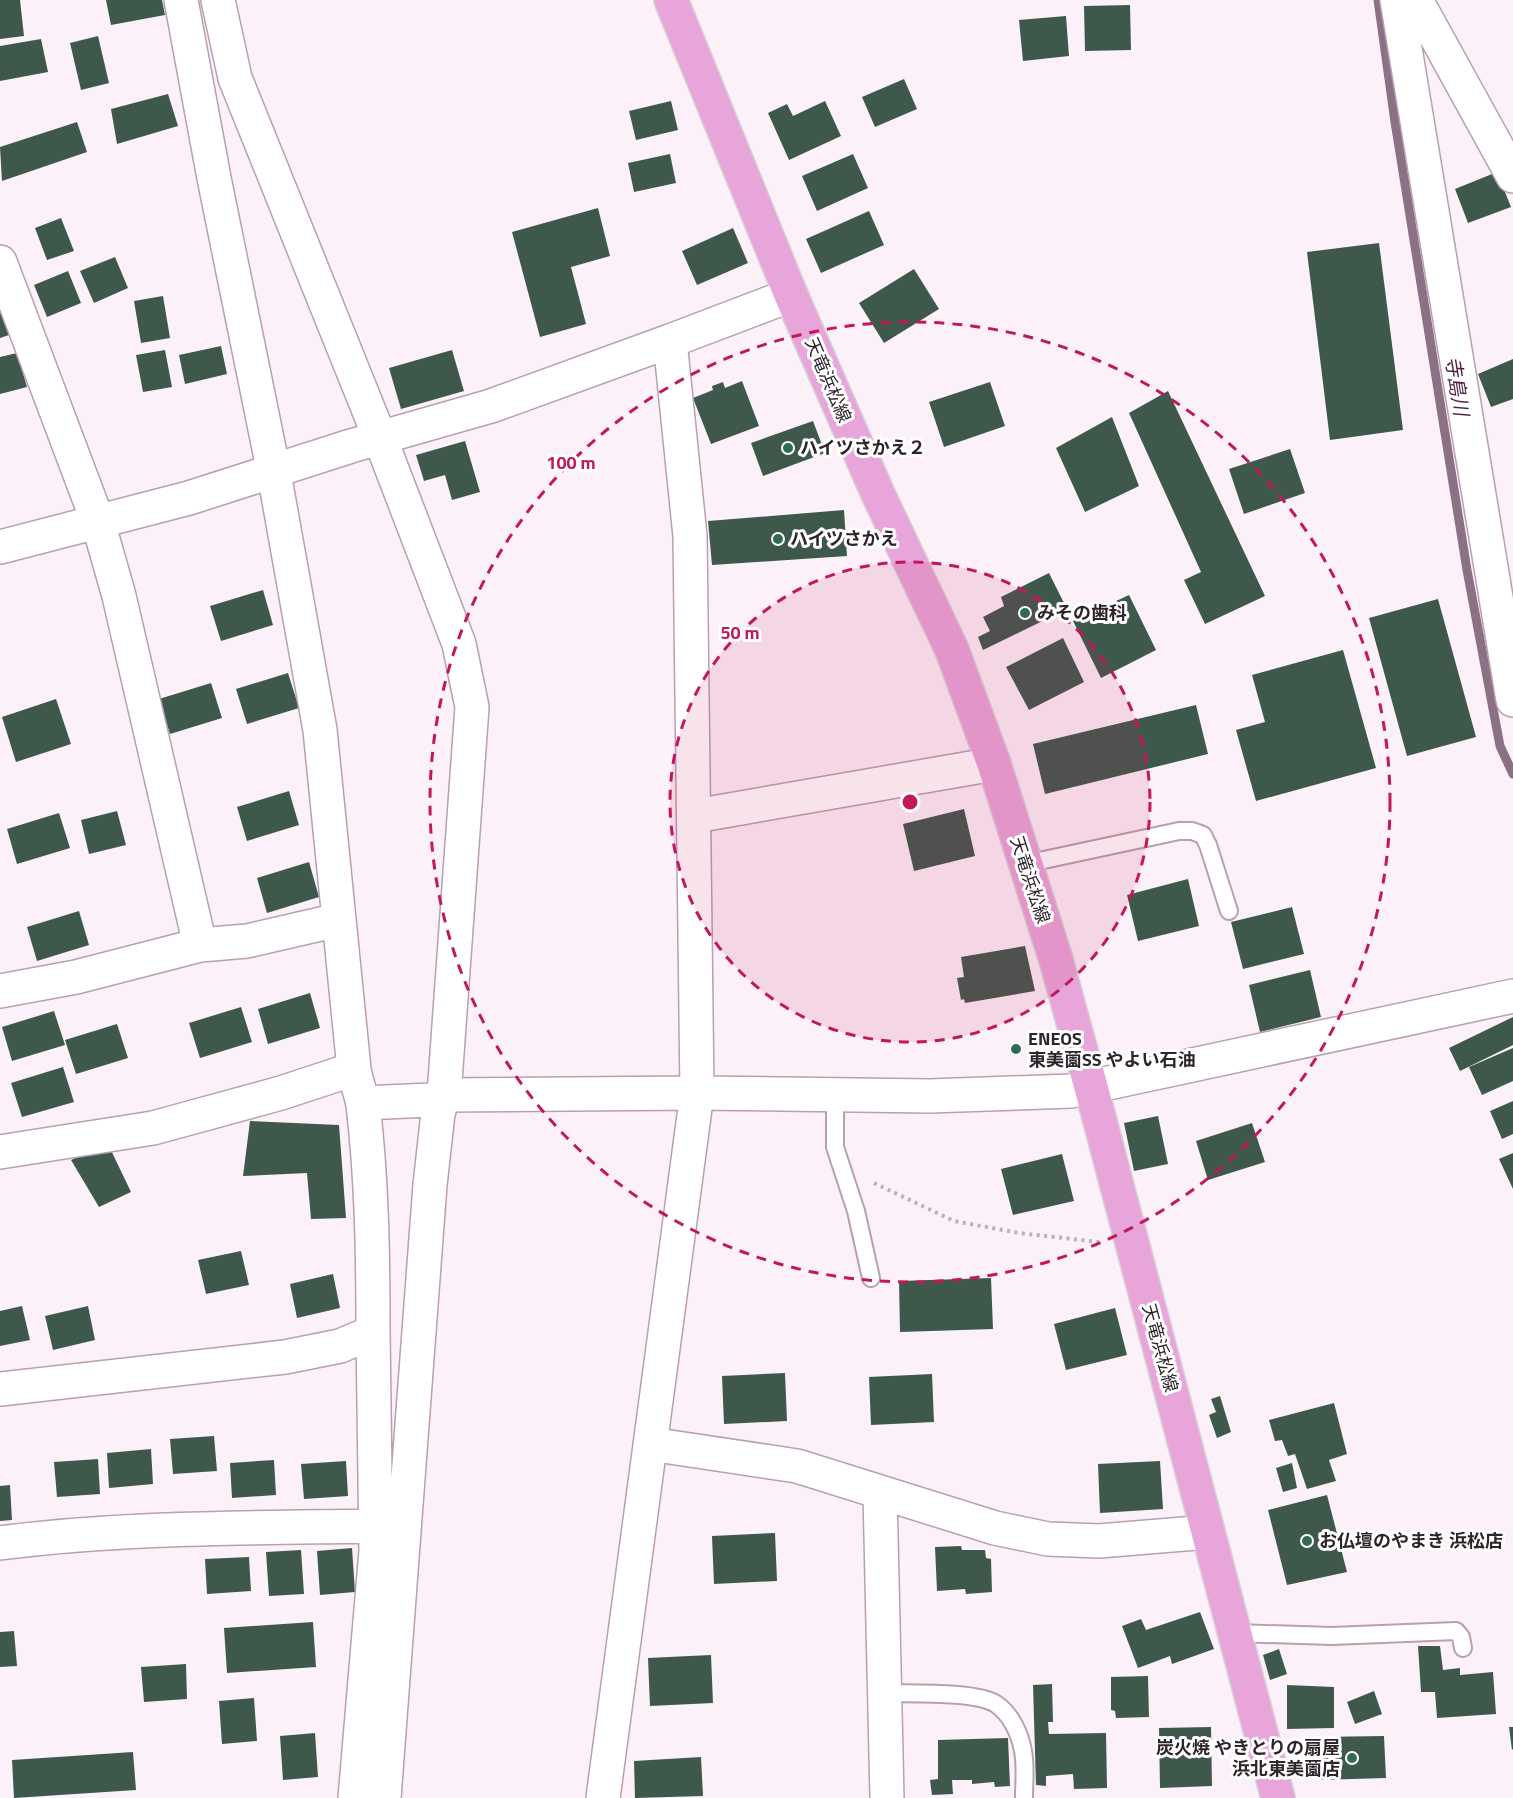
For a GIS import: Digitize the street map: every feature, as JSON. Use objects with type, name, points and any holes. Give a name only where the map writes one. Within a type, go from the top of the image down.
[{"type":"main road","name":"天竜浜松線","points":[[672,0],[791,295],[878,494],[952,650],[994,764],[1056,960],[1091,1087],[1278,1798]]},
{"type":"street","points":[[181,0],[214,178],[274,472],[320,730],[354,1070],[363,1103],[372,1250],[376,1551],[355,1798]]},
{"type":"street","points":[[218,0],[235,78],[380,438],[463,656],[472,707],[444,1095],[438,1113],[430,1185],[384,1798]]},
{"type":"street","points":[[1397,0],[1513,699]]},
{"type":"street","points":[[1416,0],[1513,176]]},
{"type":"street","points":[[0,262],[98,522],[119,596],[200,945]]},
{"type":"street","points":[[0,547],[274,472],[491,406],[791,295]]},
{"type":"street","points":[[603,1798],[697,1093],[690,536],[670,341]]},
{"type":"street","points":[[695,816],[994,764]]},
{"type":"street","points":[[0,992],[76,977],[200,945],[247,941],[338,920]]},
{"type":"street","points":[[363,1103],[431,1100],[444,1095],[1008,1094],[1091,1087],[1513,996]]},
{"type":"street","points":[[0,1152],[153,1128],[281,1093],[354,1070]]},
{"type":"street","points":[[0,1389],[285,1357],[340,1346],[373,1332]]},
{"type":"street","points":[[650,1444],[786,1464],[995,1528],[1048,1539],[1099,1541],[1208,1533]]},
{"type":"street","points":[[880,1493],[887,1798]]},
{"type":"street","points":[[0,1543],[56,1536],[188,1528],[375,1526]]},
{"type":"lane","points":[[1025,864],[1179,831],[1192,831],[1203,835],[1208,845],[1229,911]]},
{"type":"lane","points":[[835,1096],[835,1147],[856,1211],[871,1278]]},
{"type":"lane","points":[[1235,1633],[1332,1636],[1456,1631],[1461,1636],[1463,1648]]},
{"type":"lane","points":[[885,1693],[976,1698],[995,1704],[1011,1719],[1018,1733],[1023,1752],[1024,1798]]},
{"type":"path","points":[[843,1167],[954,1221],[1019,1233],[1133,1245]]},
{"type":"building","points":[[0,0],[20,0],[24,36],[0,39]]},
{"type":"building","points":[[106,0],[162,0],[165,15],[111,25]]},
{"type":"building","points":[[1130,5],[1131,50],[1085,51],[1084,6]]},
{"type":"building","points":[[1066,16],[1069,56],[1023,61],[1019,20]]},
{"type":"building","points":[[98,36],[109,83],[81,90],[70,43]]},
{"type":"building","points":[[41,39],[48,72],[0,81],[0,46]]},
{"type":"building","points":[[904,79],[917,109],[875,127],[862,97]]},
{"type":"building","points":[[168,94],[178,126],[117,144],[111,109]]},
{"type":"building","points":[[671,101],[678,130],[636,140],[629,111]]},
{"type":"building","points":[[825,101],[841,136],[789,160],[768,113],[787,104],[793,116]]},
{"type":"building","points":[[77,122],[87,152],[2,181],[0,147]]},
{"type":"building","points":[[670,154],[676,183],[634,192],[628,163]]},
{"type":"building","points":[[853,154],[868,188],[817,211],[802,176]]},
{"type":"building","points":[[1497,172],[1511,207],[1468,223],[1455,189]]},
{"type":"building","points":[[598,208],[610,256],[571,267],[586,324],[540,337],[512,232]]},
{"type":"building","points":[[869,211],[884,245],[821,273],[806,239]]},
{"type":"building","points":[[61,218],[74,251],[47,260],[35,228]]},
{"type":"building","points":[[733,228],[748,263],[697,285],[682,251]]},
{"type":"building","points":[[1379,243],[1403,430],[1330,440],[1307,252]]},
{"type":"building","points":[[115,257],[128,288],[94,303],[80,271]]},
{"type":"building","points":[[914,269],[939,309],[884,343],[859,303]]},
{"type":"building","points":[[68,271],[81,303],[47,317],[34,285]]},
{"type":"building","points":[[163,296],[170,338],[141,343],[134,301]]},
{"type":"building","points":[[0,300],[12,334],[0,338]]},
{"type":"building","points":[[221,346],[227,374],[185,384],[179,355]]},
{"type":"building","points":[[165,350],[172,387],[143,392],[136,355]]},
{"type":"building","points":[[452,350],[464,391],[401,409],[389,368]]},
{"type":"building","points":[[17,353],[27,387],[0,394],[0,357]]},
{"type":"building","points":[[1513,359],[1513,399],[1491,407],[1478,374]]},
{"type":"building","points":[[742,381],[759,426],[711,444],[693,398],[713,390],[712,386],[723,382],[725,388]]},
{"type":"building","points":[[990,382],[1005,426],[944,447],[929,402]]},
{"type":"building","points":[[1168,391],[1265,596],[1205,624],[1184,580],[1201,572],[1129,413]]},
{"type":"building","points":[[1112,417],[1139,486],[1085,512],[1056,448]]},
{"type":"building","name":"ハイツさかえ２","points":[[813,421],[825,453],[763,476],[751,443]]},
{"type":"building","points":[[465,441],[480,492],[452,500],[445,475],[424,481],[416,455]]},
{"type":"building","points":[[1290,449],[1305,493],[1244,514],[1229,469]]},
{"type":"building","name":"ハイツさかえ","points":[[844,510],[847,556],[712,565],[708,521]]},
{"type":"building","name":"みその歯科","points":[[1049,573],[1067,609],[983,650],[978,637],[990,631],[983,617],[1004,606],[1001,597]]},
{"type":"building","points":[[263,590],[273,625],[221,641],[210,606]]},
{"type":"building","points":[[1129,595],[1156,650],[1101,678],[1073,621]]},
{"type":"building","points":[[1438,599],[1476,737],[1407,756],[1369,618]]},
{"type":"building","points":[[1063,638],[1084,682],[1029,710],[1006,667]]},
{"type":"building","points":[[1343,650],[1376,768],[1256,801],[1236,730],[1265,722],[1252,675]]},
{"type":"building","points":[[288,673],[299,708],[247,724],[236,689]]},
{"type":"building","points":[[211,683],[222,718],[170,734],[159,699]]},
{"type":"building","points":[[56,699],[71,744],[16,762],[2,717]]},
{"type":"building","points":[[1196,705],[1208,754],[1045,794],[1033,744]]},
{"type":"building","points":[[289,791],[299,825],[247,841],[237,807]]},
{"type":"building","points":[[964,809],[975,856],[914,871],[903,824]]},
{"type":"building","points":[[117,811],[126,845],[89,854],[81,820]]},
{"type":"building","points":[[59,813],[70,848],[17,864],[7,829]]},
{"type":"building","points":[[309,862],[319,897],[267,913],[257,878]]},
{"type":"building","points":[[1188,879],[1199,926],[1138,941],[1127,895]]},
{"type":"building","points":[[1292,907],[1304,954],[1243,969],[1231,922]]},
{"type":"building","points":[[79,911],[89,945],[37,961],[27,927]]},
{"type":"building","points":[[1025,946],[1035,991],[965,1003],[964,999],[961,1000],[957,978],[964,977],[961,957]]},
{"type":"building","points":[[1310,970],[1321,1017],[1260,1032],[1249,985]]},
{"type":"building","points":[[310,993],[320,1028],[268,1044],[258,1009]]},
{"type":"building","points":[[241,1007],[252,1042],[200,1058],[189,1023]]},
{"type":"building","points":[[54,1011],[65,1045],[12,1061],[2,1027]]},
{"type":"building","points":[[1513,1017],[1513,1045],[1460,1071],[1449,1048]]},
{"type":"building","points":[[117,1024],[128,1058],[76,1074],[65,1040]]},
{"type":"building","points":[[1513,1048],[1513,1081],[1482,1095],[1469,1067]]},
{"type":"building","points":[[63,1067],[74,1102],[22,1117],[11,1083]]},
{"type":"building","points":[[1513,1101],[1513,1134],[1502,1139],[1490,1111]]},
{"type":"building","points":[[1158,1116],[1168,1164],[1134,1171],[1124,1123]]},
{"type":"building","points":[[250,1121],[339,1125],[346,1218],[311,1219],[307,1173],[243,1176]]},
{"type":"building","points":[[1252,1123],[1265,1162],[1208,1180],[1196,1141]]},
{"type":"building","points":[[108,1144],[131,1192],[99,1207],[71,1160]]},
{"type":"building","points":[[1513,1153],[1513,1189],[1499,1159]]},
{"type":"building","points":[[1062,1154],[1074,1201],[1013,1215],[1001,1169]]},
{"type":"building","points":[[241,1251],[249,1285],[206,1294],[198,1260]]},
{"type":"building","points":[[333,1274],[340,1308],[297,1318],[290,1284]]},
{"type":"building","points":[[991,1278],[993,1329],[900,1332],[899,1281]]},
{"type":"building","points":[[22,1306],[30,1340],[0,1346],[0,1311]]},
{"type":"building","points":[[88,1306],[95,1340],[53,1350],[45,1316]]},
{"type":"building","points":[[1115,1308],[1127,1355],[1066,1370],[1054,1324]]},
{"type":"building","points":[[785,1373],[787,1421],[724,1424],[722,1376]]},
{"type":"building","points":[[932,1374],[934,1422],[871,1425],[869,1377]]},
{"type":"building","points":[[1220,1396],[1231,1432],[1217,1438],[1209,1415],[1216,1412],[1211,1399]]},
{"type":"building","points":[[1334,1403],[1347,1454],[1329,1460],[1336,1481],[1307,1489],[1295,1454],[1288,1456],[1282,1440],[1275,1441],[1269,1420]]},
{"type":"building","points":[[214,1436],[217,1471],[173,1474],[170,1439]]},
{"type":"building","points":[[151,1449],[153,1484],[109,1488],[107,1453]]},
{"type":"building","points":[[98,1459],[100,1494],[57,1497],[54,1462]]},
{"type":"building","points":[[274,1460],[276,1495],[232,1498],[230,1463]]},
{"type":"building","points":[[346,1461],[348,1496],[304,1499],[301,1464]]},
{"type":"building","points":[[1160,1461],[1163,1509],[1100,1513],[1098,1464]]},
{"type":"building","points":[[1292,1463],[1297,1488],[1283,1492],[1276,1468]]},
{"type":"building","points":[[10,1485],[12,1520],[0,1521],[0,1486]]},
{"type":"building","name":"お仏壇のやまき 浜松店","points":[[1327,1495],[1347,1572],[1287,1585],[1268,1510]]},
{"type":"building","points":[[775,1533],[777,1581],[714,1584],[712,1536]]},
{"type":"building","points":[[961,1546],[962,1550],[985,1550],[986,1558],[991,1559],[992,1592],[966,1594],[965,1589],[937,1591],[935,1547]]},
{"type":"building","points":[[352,1548],[355,1592],[320,1595],[317,1551]]},
{"type":"building","points":[[301,1550],[304,1594],[269,1596],[266,1552]]},
{"type":"building","points":[[249,1557],[251,1591],[207,1594],[205,1559]]},
{"type":"building","points":[[1200,1612],[1214,1649],[1172,1664],[1170,1656],[1138,1668],[1122,1626],[1141,1619],[1146,1630]]},
{"type":"building","points":[[313,1622],[316,1667],[227,1673],[224,1628]]},
{"type":"building","points":[[14,1631],[17,1666],[0,1667],[0,1632]]},
{"type":"building","points":[[1418,1646],[1440,1646],[1443,1670],[1460,1668],[1460,1675],[1493,1672],[1496,1714],[1437,1718],[1435,1692],[1421,1692]]},
{"type":"building","points":[[1279,1649],[1287,1674],[1270,1680],[1263,1655]]},
{"type":"building","points":[[711,1655],[713,1703],[650,1706],[648,1658]]},
{"type":"building","points":[[186,1664],[187,1699],[144,1702],[141,1667]]},
{"type":"building","points":[[1148,1676],[1149,1717],[1116,1718],[1115,1711],[1111,1710],[1111,1677]]},
{"type":"building","points":[[1052,1684],[1053,1722],[1048,1722],[1049,1734],[1106,1733],[1107,1788],[1074,1789],[1073,1774],[1046,1776],[1046,1786],[1036,1785],[1033,1685]]},
{"type":"building","points":[[1287,1685],[1334,1687],[1334,1728],[1287,1729]]},
{"type":"building","points":[[1374,1691],[1382,1714],[1355,1724],[1347,1702]]},
{"type":"building","points":[[254,1698],[257,1741],[222,1744],[219,1701]]},
{"type":"building","points":[[1211,1727],[1212,1786],[1160,1788],[1159,1728]]},
{"type":"building","points":[[1509,1727],[1513,1727],[1512,1750]]},
{"type":"building","points":[[315,1733],[318,1777],[283,1780],[280,1736]]},
{"type":"building","name":"炭火焼 やきとりの扇屋 浜北東美薗店","points":[[1384,1736],[1386,1778],[1319,1780],[1317,1737]]},
{"type":"building","points":[[1008,1738],[1010,1786],[995,1787],[994,1782],[972,1784],[972,1780],[952,1780],[953,1794],[932,1795],[930,1780],[938,1779],[938,1740]]},
{"type":"building","points":[[133,1752],[136,1790],[14,1798],[12,1760]]},
{"type":"building","points":[[701,1757],[703,1796],[635,1798],[634,1761]]},
{"type":"waterway","name":"寺島川","points":[[1378,0],[1395,122],[1467,570],[1500,746],[1513,774]]},
{"type":"place","name":"ハイツさかえ２","points":[[788,448]]},
{"type":"place","name":"ハイツさかえ","points":[[778,539]]},
{"type":"place","name":"みその歯科","points":[[1025,613]]},
{"type":"place","name":"ENEOS 東美薗SS やよい石油","points":[[1016,1049]]},
{"type":"place","name":"お仏壇のやまき 浜松店","points":[[1307,1541]]},
{"type":"place","name":"炭火焼 やきとりの扇屋 浜北東美薗店","points":[[1352,1758]]}]
